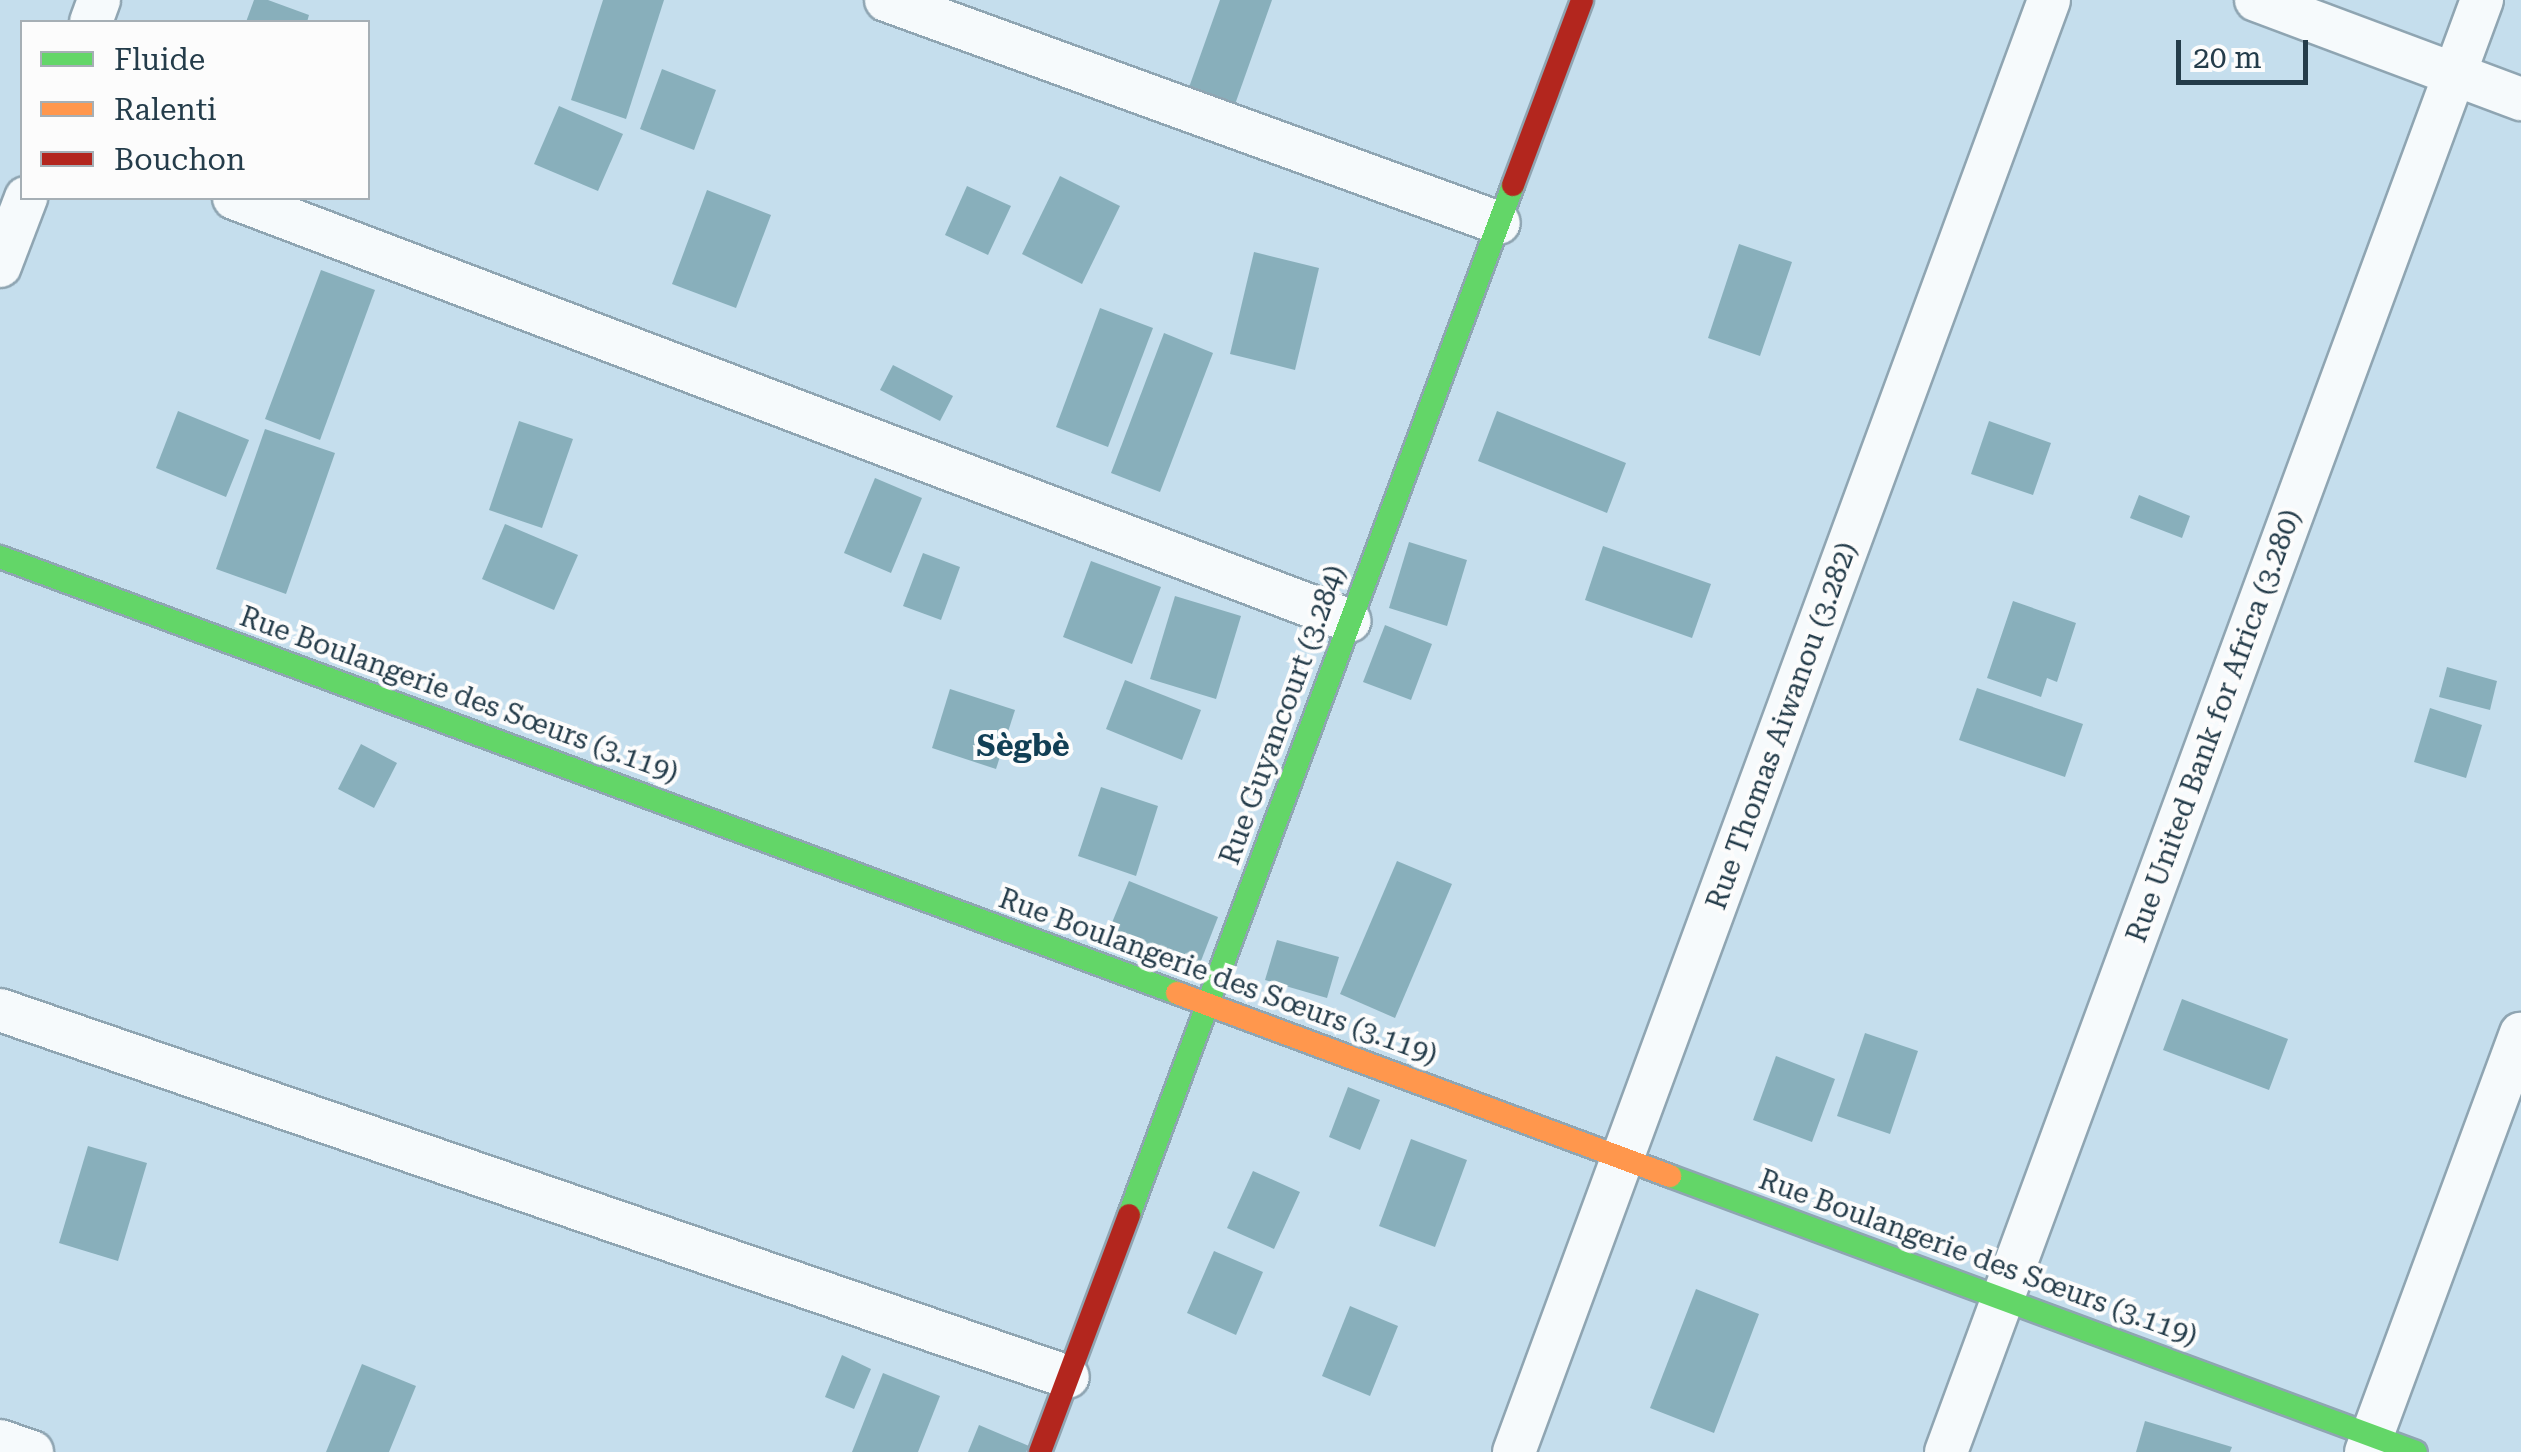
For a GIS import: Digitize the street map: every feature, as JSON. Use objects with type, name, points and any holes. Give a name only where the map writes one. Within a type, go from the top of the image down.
[{"type":"street","points":[[886,0],[1498,224]]},
{"type":"street","name":"Rue Guyancourt (3.284)","points":[[1040,1452],[1582,0]]},
{"type":"street","name":"Rue Thomas Aiwanou (3.282)","points":[[1514,1452],[2049,0]]},
{"type":"street","points":[[2256,0],[2521,99]]},
{"type":"street","name":"Rue United Bank for Africa (3.280)","points":[[1946,1452],[2482,0]]},
{"type":"street","points":[[0,266],[25,200]]},
{"type":"street","points":[[239,200],[1350,622]]},
{"type":"street","name":"Rue Boulangerie des Sœurs (3.119)","points":[[0,557],[2002,1299],[2369,1444],[2416,1452]]},
{"type":"street","points":[[0,1010],[1068,1377]]},
{"type":"street","points":[[2369,1444],[2521,1034]]},
{"type":"street","points":[[0,1441],[32,1452]]},
{"type":"building","points":[[254,0],[268,0],[309,15],[308,20],[247,20]]},
{"type":"building","points":[[603,0],[664,0],[626,119],[571,100]]},
{"type":"building","points":[[1220,0],[1272,0],[1233,110],[1187,93]]},
{"type":"building","points":[[662,69],[716,90],[694,150],[640,129]]},
{"type":"building","points":[[559,106],[623,134],[598,191],[534,164]]},
{"type":"building","points":[[1060,176],[1120,206],[1082,284],[1022,254]]},
{"type":"building","points":[[967,186],[1011,206],[988,255],[945,235]]},
{"type":"building","points":[[707,190],[771,215],[736,308],[672,284]]},
{"type":"building","points":[[1739,244],[1792,262],[1760,356],[1708,338]]},
{"type":"building","points":[[1254,252],[1319,268],[1295,370],[1230,354]]},
{"type":"building","points":[[321,270],[375,290],[320,440],[265,419]]},
{"type":"building","points":[[1100,308],[1153,328],[1108,447],[1056,427]]},
{"type":"building","points":[[1164,333],[1213,353],[1160,492],[1111,473]]},
{"type":"building","points":[[893,365],[953,396],[940,421],[880,390]]},
{"type":"building","points":[[178,411],[249,440],[226,497],[156,468]]},
{"type":"building","points":[[1497,411],[1626,463],[1607,513],[1478,461]]},
{"type":"building","points":[[519,421],[573,439],[542,528],[489,510]]},
{"type":"building","points":[[1989,421],[2051,443],[2033,495],[1971,474]]},
{"type":"building","points":[[265,429],[335,453],[286,594],[216,569]]},
{"type":"building","points":[[875,478],[922,498],[891,573],[844,553]]},
{"type":"building","points":[[2139,495],[2190,516],[2182,538],[2130,518]]},
{"type":"building","points":[[505,524],[578,555],[554,610],[482,579]]},
{"type":"building","points":[[1409,542],[1467,560],[1447,626],[1389,608]]},
{"type":"building","points":[[1603,546],[1711,584],[1692,638],[1585,600]]},
{"type":"building","points":[[923,553],[960,567],[941,620],[903,606]]},
{"type":"building","points":[[1091,561],[1161,587],[1132,664],[1063,637]]},
{"type":"building","points":[[1175,596],[1241,616],[1216,699],[1150,679]]},
{"type":"building","points":[[2013,601],[2076,623],[2057,682],[2047,678],[2041,697],[1987,678]]},
{"type":"building","points":[[1385,625],[1432,644],[1411,700],[1363,682]]},
{"type":"building","points":[[2447,667],[2497,681],[2490,710],[2439,697]]},
{"type":"building","points":[[1125,680],[1201,710],[1182,760],[1106,729]]},
{"type":"building","points":[[1977,688],[2083,724],[2065,777],[1959,740]]},
{"type":"building","points":[[950,689],[1015,710],[996,769],[932,748]]},
{"type":"building","points":[[2430,708],[2482,725],[2466,778],[2414,762]]},
{"type":"building","points":[[361,744],[397,763],[374,808],[338,789]]},
{"type":"building","points":[[1101,787],[1158,806],[1136,876],[1078,856]]},
{"type":"building","points":[[1397,861],[1452,884],[1395,1018],[1340,994]]},
{"type":"building","points":[[1129,881],[1218,917],[1199,966],[1109,930]]},
{"type":"building","points":[[1277,940],[1339,957],[1327,998],[1265,980]]},
{"type":"building","points":[[2182,999],[2288,1039],[2269,1090],[2163,1050]]},
{"type":"building","points":[[1865,1033],[1918,1051],[1890,1134],[1837,1116]]},
{"type":"building","points":[[1776,1056],[1835,1079],[1812,1142],[1753,1120]]},
{"type":"building","points":[[1348,1087],[1380,1100],[1360,1150],[1329,1137]]},
{"type":"building","points":[[1411,1139],[1467,1160],[1435,1247],[1379,1226]]},
{"type":"building","points":[[88,1146],[147,1163],[118,1261],[59,1243]]},
{"type":"building","points":[[1253,1171],[1300,1192],[1274,1249],[1227,1228]]},
{"type":"building","points":[[1214,1251],[1263,1272],[1236,1335],[1187,1313]]},
{"type":"building","points":[[1696,1289],[1759,1314],[1714,1433],[1650,1408]]},
{"type":"building","points":[[1350,1306],[1398,1326],[1370,1396],[1322,1376]]},
{"type":"building","points":[[842,1355],[871,1369],[854,1409],[825,1397]]},
{"type":"building","points":[[362,1364],[416,1386],[389,1452],[326,1452]]},
{"type":"building","points":[[883,1373],[940,1396],[918,1452],[852,1452]]},
{"type":"building","points":[[2145,1421],[2232,1447],[2230,1452],[2136,1452]]},
{"type":"building","points":[[979,1425],[1029,1446],[1026,1452],[968,1452]]},
{"type":"traffic: fast","points":[[1129,1215],[1513,185]]},
{"type":"traffic: fast","points":[[0,557],[1177,993]]},
{"type":"traffic: fast","points":[[1670,1176],[2416,1452]]},
{"type":"traffic: slow","points":[[1177,993],[1670,1176]]},
{"type":"traffic: jam","points":[[1513,185],[1582,0]]},
{"type":"traffic: jam","points":[[1040,1452],[1129,1215]]},
{"type":"district","name":"Sègbè","points":[[1023,746]]}]
